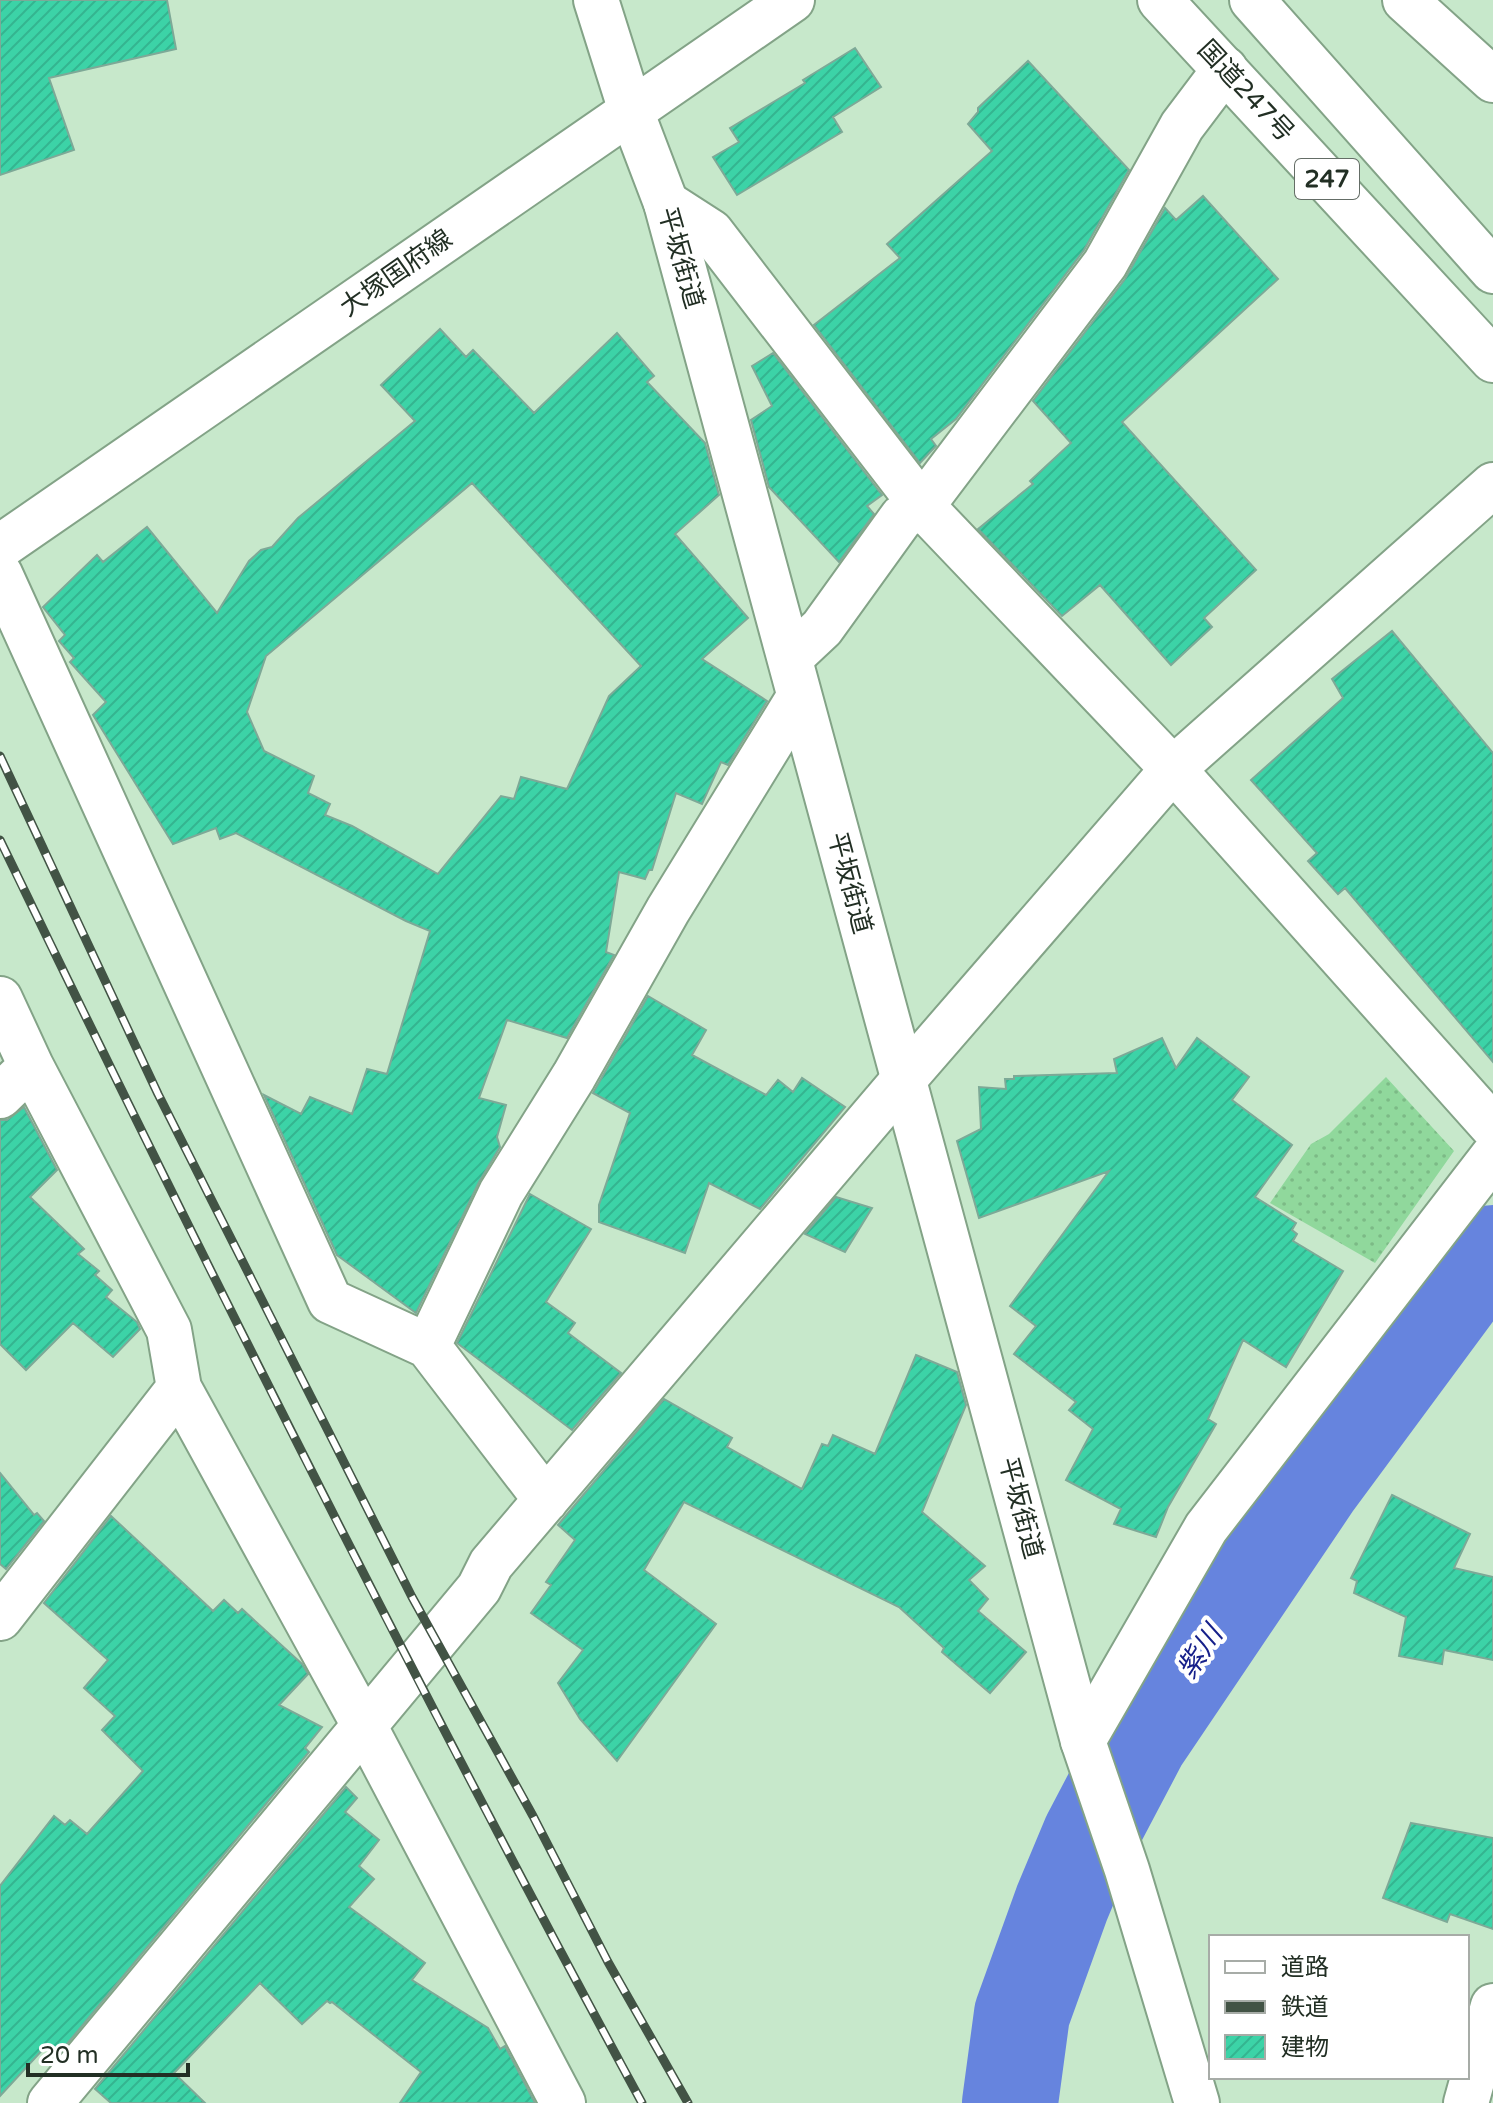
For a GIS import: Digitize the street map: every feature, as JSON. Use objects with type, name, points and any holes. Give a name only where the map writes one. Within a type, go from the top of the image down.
[{"type":"main road","name":"平坂街道","points":[[596,0],[631,111],[666,203],[1089,1755],[1197,2103]]},
{"type":"main road","name":"大塚国府線","points":[[0,547],[792,0]]},
{"type":"main road","name":"国道247号","points":[[1160,0],[1493,360]]},
{"type":"main road","name":"247","points":[[1252,0],[1493,271]]},
{"type":"main road","points":[[1405,0],[1493,80]]},
{"type":"main road","points":[[428,1346],[501,1193],[574,1076],[822,628],[902,517],[922,506],[1105,264],[1182,126],[1225,69]]},
{"type":"main road","points":[[666,203],[711,232],[922,506],[1173,769],[1493,1127]]},
{"type":"main road","points":[[50,2103],[479,1588],[491,1564],[1173,769],[1493,485]]},
{"type":"main road","points":[[0,574],[330,1301],[428,1346],[546,1500]]},
{"type":"main road","points":[[0,999],[31,1066],[169,1330],[179,1388],[365,1727],[563,2103]]},
{"type":"main road","points":[[0,1096],[31,1066]]},
{"type":"main road","points":[[1089,1755],[1206,1528],[1493,1156]]},
{"type":"main road","points":[[0,1618],[179,1388]]},
{"type":"main road","points":[[1466,2103],[1493,2006]]},
{"type":"green space","points":[[1386,1077],[1454,1151],[1375,1263],[1270,1203],[1311,1144],[1329,1134]]},
{"type":"building","points":[[0,0],[167,0],[176,49],[49,78],[74,150],[0,175]]},
{"type":"building","points":[[855,48],[881,87],[833,117],[842,132],[737,195],[713,157],[739,142],[730,128],[805,83],[803,80]]},
{"type":"building","points":[[1028,61],[1129,170],[1084,250],[956,419],[931,439],[936,446],[920,463],[814,325],[900,258],[887,244],[992,151],[968,124],[978,108]]},
{"type":"building","points":[[1203,196],[1278,279],[1122,422],[1256,570],[1204,618],[1212,627],[1171,665],[1100,585],[1062,616],[978,529],[1033,484],[1030,481],[1071,443],[1033,401],[1125,279],[1165,208],[1176,220]]},
{"type":"building","points":[[440,329],[466,357],[473,350],[534,413],[617,333],[654,376],[647,382],[705,443],[719,495],[675,534],[748,618],[702,659],[767,701],[728,765],[721,762],[702,804],[676,793],[652,870],[645,879],[619,872],[606,952],[614,955],[567,1038],[507,1020],[479,1098],[506,1105],[497,1137],[500,1147],[479,1182],[416,1313],[337,1255],[264,1095],[301,1114],[310,1097],[352,1114],[367,1069],[387,1074],[430,931],[236,833],[220,839],[216,828],[173,844],[93,715],[106,702],[70,662],[74,658],[59,641],[65,635],[43,607],[97,555],[103,562],[147,527],[217,613],[249,561],[261,550],[272,547],[298,518],[415,421],[381,385]],"holes":[[[472,483],[641,666],[609,696],[567,789],[521,777],[514,799],[501,796],[438,874],[352,826],[325,815],[330,804],[308,793],[314,776],[264,751],[247,712],[266,656]]]},
{"type":"building","points":[[773,353],[882,495],[867,506],[874,514],[839,562],[769,487],[751,420],[772,406],[752,366]]},
{"type":"building","points":[[1392,631],[1493,753],[1493,1062],[1345,888],[1338,894],[1308,861],[1317,853],[1251,780],[1343,698],[1332,679]]},
{"type":"building","points":[[648,996],[706,1030],[692,1055],[766,1095],[778,1080],[793,1092],[802,1078],[845,1107],[760,1209],[709,1183],[685,1253],[599,1222],[599,1205],[630,1113],[593,1093]]},
{"type":"building","points":[[1162,1038],[1176,1068],[1197,1038],[1249,1077],[1232,1100],[1292,1145],[1255,1197],[1296,1223],[1292,1230],[1297,1234],[1293,1241],[1343,1271],[1286,1367],[1243,1340],[1208,1419],[1216,1424],[1168,1507],[1156,1537],[1114,1524],[1121,1509],[1066,1480],[1093,1429],[1069,1410],[1076,1402],[1014,1354],[1036,1326],[1010,1306],[1109,1171],[979,1218],[957,1141],[981,1129],[979,1087],[1006,1089],[1005,1079],[1014,1079],[1014,1076],[1117,1073],[1114,1059]]},
{"type":"building","points":[[24,1107],[57,1170],[30,1197],[84,1249],[78,1254],[99,1271],[95,1275],[112,1290],[106,1297],[137,1322],[140,1329],[113,1357],[73,1323],[26,1370],[0,1344],[0,1120],[7,1120]]},
{"type":"building","points":[[530,1194],[591,1229],[546,1302],[575,1323],[568,1333],[621,1373],[572,1430],[457,1343]]},
{"type":"building","points":[[836,1197],[872,1208],[845,1252],[805,1234]]},
{"type":"building","points":[[916,1355],[957,1372],[966,1405],[922,1512],[985,1566],[969,1580],[988,1599],[978,1611],[1026,1652],[990,1693],[942,1652],[944,1648],[899,1607],[684,1502],[644,1570],[716,1624],[617,1761],[580,1719],[558,1683],[583,1650],[531,1613],[551,1585],[546,1582],[575,1540],[558,1525],[664,1399],[732,1438],[727,1447],[802,1489],[822,1444],[828,1446],[833,1435],[875,1454]]},
{"type":"building","points":[[0,1473],[34,1515],[37,1513],[44,1521],[6,1569],[0,1564]]},
{"type":"building","points":[[1392,1495],[1470,1534],[1454,1568],[1493,1577],[1493,1660],[1444,1650],[1442,1664],[1399,1656],[1406,1617],[1354,1593],[1357,1581],[1351,1578]]},
{"type":"building","points":[[111,1516],[213,1611],[224,1600],[238,1613],[242,1609],[302,1664],[308,1674],[279,1705],[322,1727],[305,1748],[309,1752],[57,2056],[46,2046],[0,2096],[0,1886],[54,1816],[65,1825],[70,1820],[87,1834],[143,1771],[102,1730],[115,1716],[84,1688],[108,1660],[44,1603]]},
{"type":"building","points":[[346,1787],[357,1798],[345,1812],[379,1840],[359,1866],[374,1879],[349,1907],[425,1963],[412,1980],[488,2028],[500,2049],[505,2046],[535,2103],[400,2103],[421,2072],[332,2002],[327,2001],[302,2024],[260,1983],[174,2073],[205,2103],[111,2103],[95,2089]]},
{"type":"building","points":[[1411,1823],[1493,1838],[1493,1929],[1450,1914],[1447,1922],[1383,1898]]},
{"type":"waterway","name":"紫川","points":[[1010,2103],[1022,2014],[1090,1836],[1140,1741],[1314,1483],[1464,1280],[1493,1253]]},
{"type":"railway","points":[[0,756],[158,1094],[412,1597],[533,1816],[608,1962],[688,2103]]},
{"type":"railway","points":[[0,840],[314,1475],[642,2103]]}]
